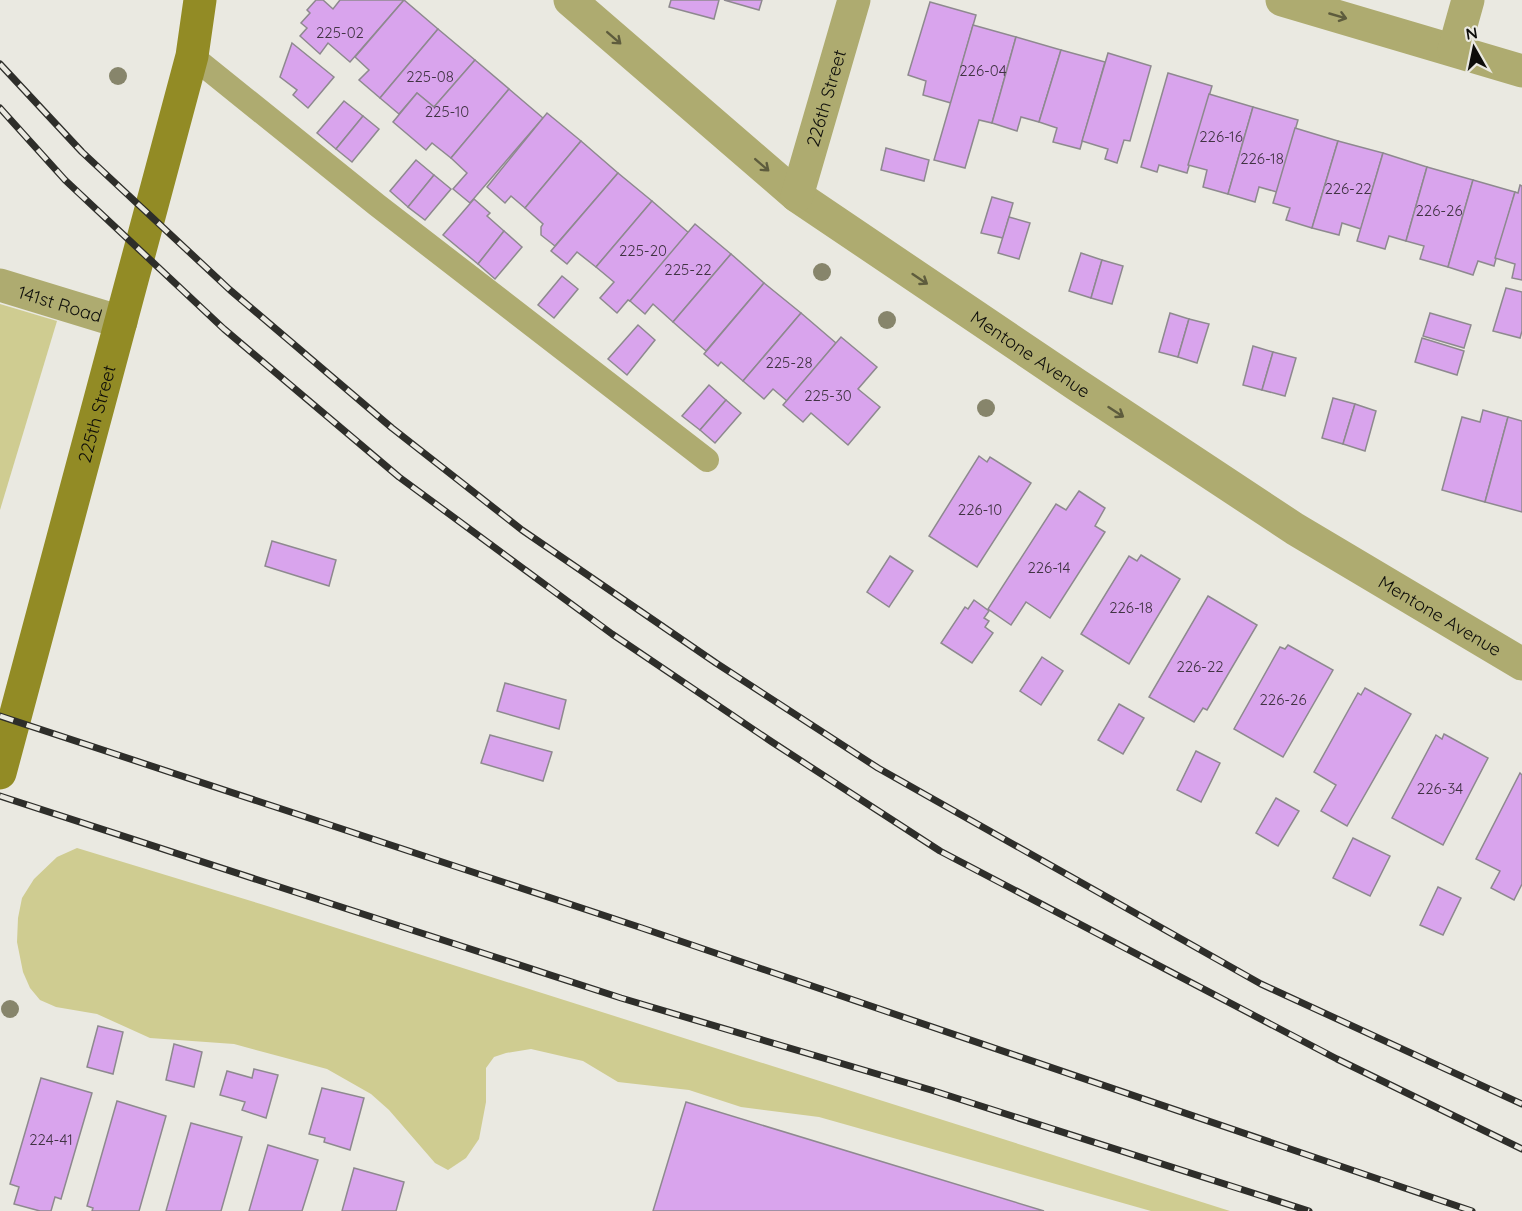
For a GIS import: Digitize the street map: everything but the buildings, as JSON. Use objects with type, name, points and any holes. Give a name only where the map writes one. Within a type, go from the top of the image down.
[{"type":"street","name":"225th Street","points":[[0,773],[192,56],[200,0]]},
{"type":"street","name":"225th Street","points":[[192,56],[216,0]]},
{"type":"street","name":"Mentone Avenue","points":[[570,0],[797,196],[1295,529],[1522,664]]},
{"type":"street","name":"226th Street","points":[[797,196],[854,0]]},
{"type":"street","points":[[1282,0],[1522,70]]},
{"type":"street","points":[[1454,50],[1468,0]]},
{"type":"street","name":"141st Road","points":[[0,285],[121,322]]},
{"type":"lane","points":[[192,56],[377,205],[707,460]]},
{"type":"shaded area","points":[[0,304],[57,321],[0,510]]},
{"type":"shaded area","points":[[77,848],[1230,1211],[1151,1211],[819,1117],[741,1107],[689,1090],[618,1082],[583,1061],[531,1049],[494,1057],[486,1068],[486,1102],[479,1139],[466,1158],[448,1170],[435,1163],[389,1110],[371,1094],[327,1069],[234,1044],[150,1038],[97,1014],[56,1007],[40,1000],[30,988],[23,972],[17,942],[22,898],[34,879],[57,857]]},
{"type":"railway","points":[[0,64],[82,152],[230,290],[392,428],[522,530],[716,663],[878,768],[1261,984],[1522,1104]]},
{"type":"railway","points":[[0,108],[65,180],[224,329],[399,477],[612,634],[940,851],[1337,1059],[1522,1149]]},
{"type":"railway","points":[[0,716],[642,928],[1472,1211]]},
{"type":"railway","points":[[0,796],[621,998],[931,1090],[1309,1211]]}]
